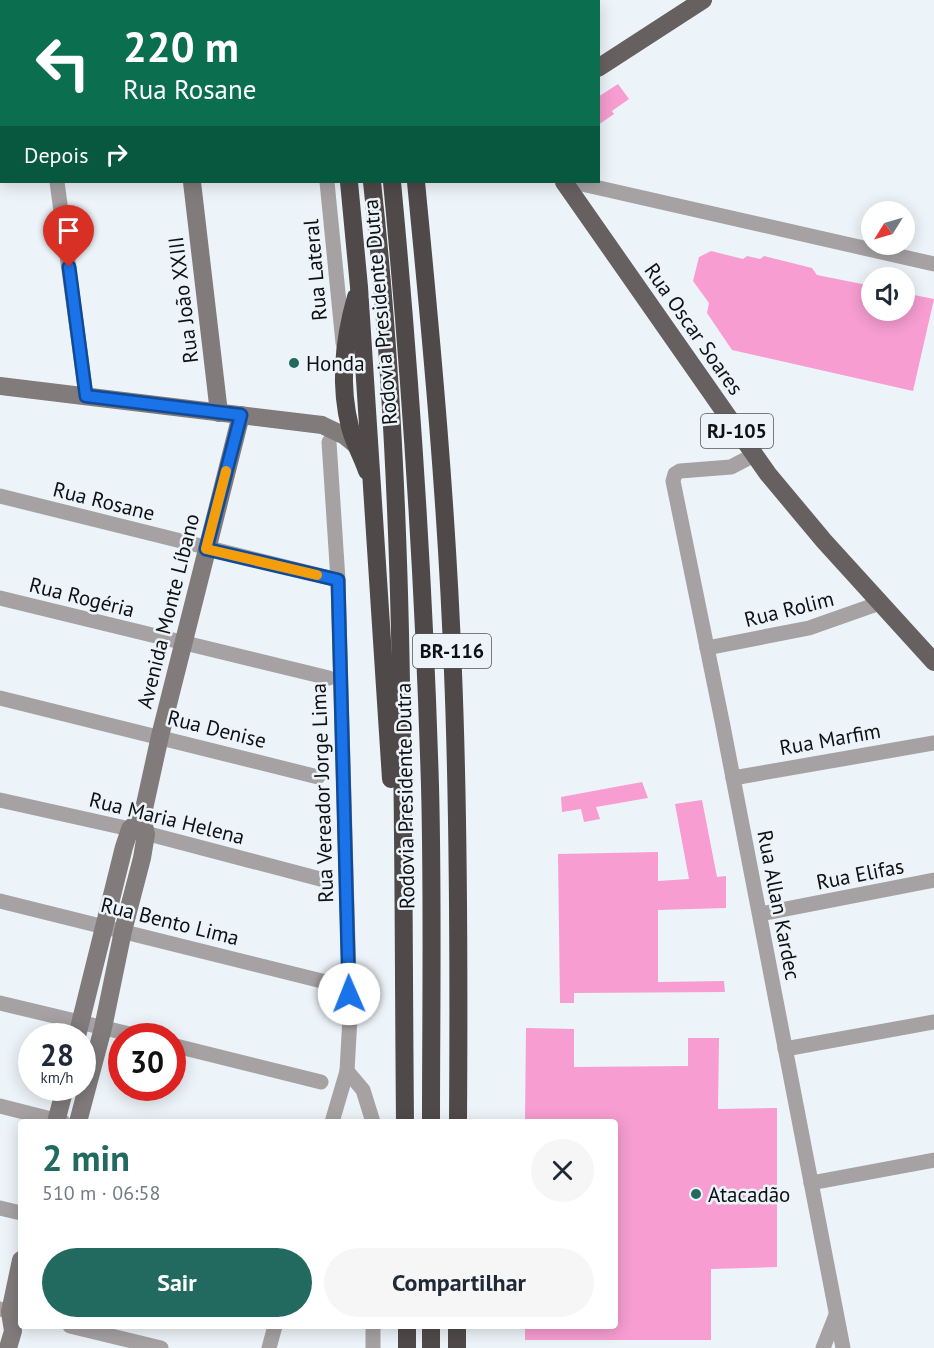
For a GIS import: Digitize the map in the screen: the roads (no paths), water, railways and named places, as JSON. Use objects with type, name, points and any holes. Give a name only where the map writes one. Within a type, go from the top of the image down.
[{"type":"highway","name":"BR-116","points":[[349,183],[359,287],[380,632],[404,906]]},
{"type":"highway","name":"Rodovia Presidente Dutra","points":[[372,183],[388,363],[401,619],[405,1119]]},
{"type":"highway","name":"Rodovia Presidente Dutra","points":[[392,183],[407,345],[429,775],[431,1119]]},
{"type":"highway","name":"BR-116","points":[[416,183],[434,364],[453,672],[459,949],[458,1119]]},
{"type":"highway","points":[[359,287],[348,324],[344,355],[347,411],[356,446],[373,491]]},
{"type":"highway","points":[[407,1329],[407,1348]]},
{"type":"highway","points":[[431,1329],[431,1348]]},
{"type":"highway","points":[[457,1329],[457,1348]]},
{"type":"main road","points":[[600,67],[703,0]]},
{"type":"main road","name":"Rua Oscar Soares","points":[[565,183],[754,455],[824,542],[934,662]]},
{"type":"street","points":[[57,183],[86,396]]},
{"type":"street","name":"Rua João XXIII","points":[[192,183],[219,413]]},
{"type":"street","name":"Rua Lateral","points":[[327,183],[344,355]]},
{"type":"street","points":[[577,183],[934,264]]},
{"type":"street","points":[[0,386],[241,415],[325,434],[345,436],[356,446]]},
{"type":"street","points":[[325,434],[347,411]]},
{"type":"street","name":"Avenida Monte Líbano","points":[[81,1023],[114,929],[206,549],[241,415]]},
{"type":"street","name":"Rua Vereador Jorge Lima","points":[[325,434],[338,580],[349,994],[346,1071],[333,1119]]},
{"type":"street","name":"Rua Allan Kardec","points":[[754,455],[731,466],[677,472],[673,481],[760,915],[843,1348]]},
{"type":"street","name":"Rua Rosane","points":[[0,496],[338,580]]},
{"type":"street","name":"Rua Rogéria","points":[[0,598],[329,678]]},
{"type":"street","name":"Rua Rolim","points":[[707,648],[809,628],[880,603]]},
{"type":"street","name":"Rua Denise","points":[[0,698],[318,777]]},
{"type":"street","name":"Rua Marfim","points":[[733,778],[934,742]]},
{"type":"street","name":"Rua Maria Helena","points":[[0,800],[139,827],[324,880]]},
{"type":"street","name":"Rua Elifas","points":[[760,915],[934,880]]},
{"type":"street","name":"Rua Bento Lima","points":[[0,901],[330,983]]},
{"type":"street","name":"Avenida Monte Líbano","points":[[79,1119],[103,1028],[114,929]]},
{"type":"street","points":[[0,1003],[59,1023]]},
{"type":"street","points":[[785,1049],[934,1022]]},
{"type":"street","points":[[96,1029],[108,1029]]},
{"type":"street","points":[[186,1048],[321,1082]]},
{"type":"street","points":[[346,1071],[363,1090],[372,1119]]},
{"type":"street","points":[[58,1119],[62,1101]]},
{"type":"street","points":[[0,1106],[50,1119]]},
{"type":"street","points":[[811,1183],[934,1160]]},
{"type":"street","points":[[0,1208],[18,1212]]},
{"type":"street","points":[[12,1323],[18,1281]]},
{"type":"street","points":[[823,1348],[836,1316]]},
{"type":"street","points":[[82,1329],[161,1348]]},
{"type":"street","points":[[269,1348],[274,1329]]},
{"type":"street","points":[[373,1329],[373,1348]]},
{"type":"place","name":"Honda","points":[[294,363]]},
{"type":"place","name":"Atacadão","points":[[696,1194]]}]
